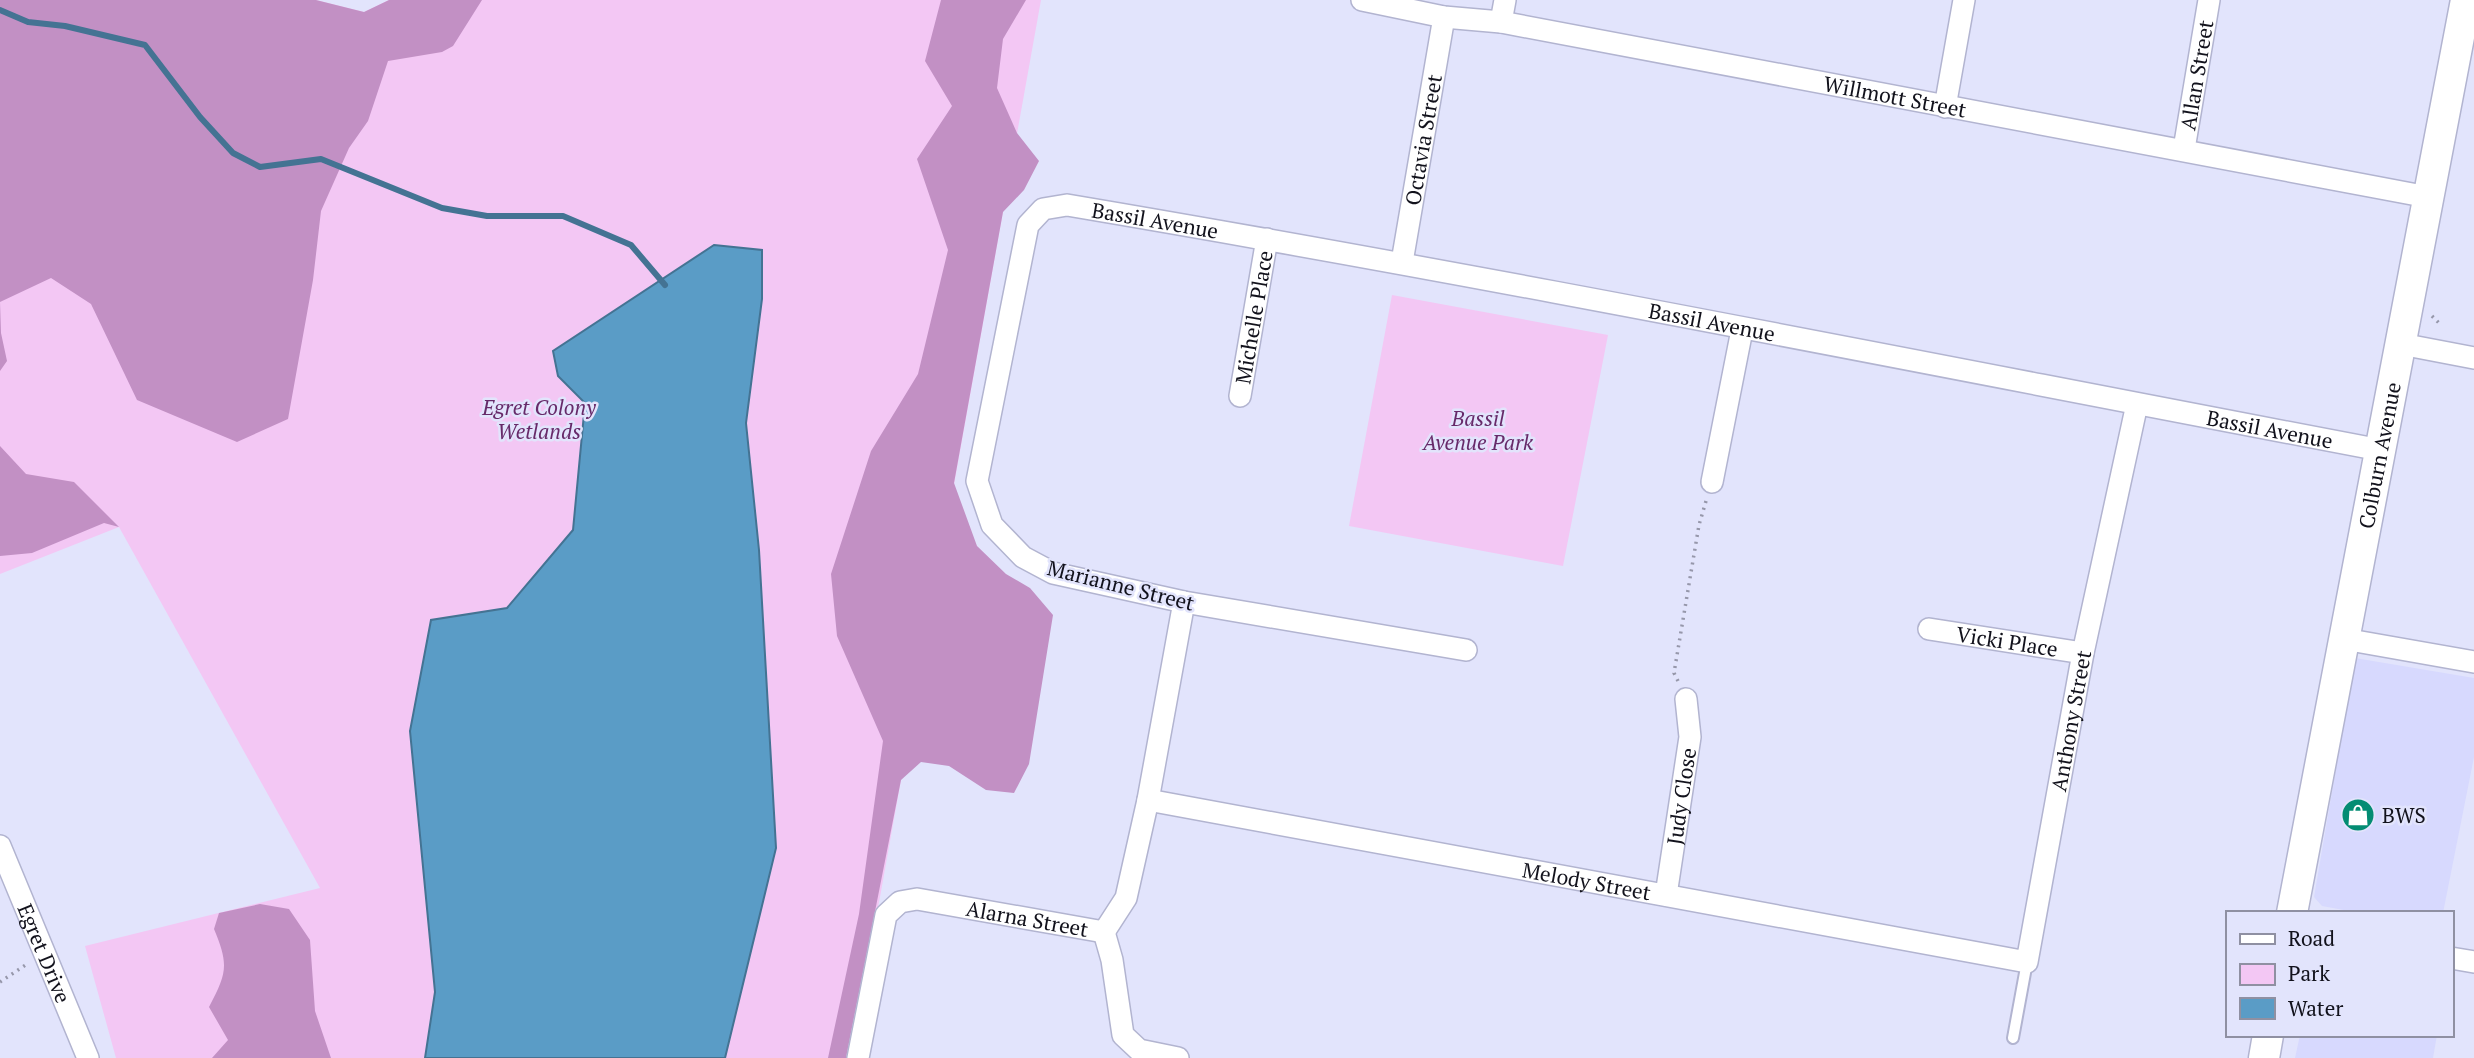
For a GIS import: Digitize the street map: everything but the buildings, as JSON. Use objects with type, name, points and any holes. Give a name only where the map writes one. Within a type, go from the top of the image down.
[{"type":"main road","name":"Colburn Avenue","points":[[2292,911],[2466,0]]},
{"type":"main road","points":[[2264,1058],[2268,1037]]},
{"type":"street","name":"Willmott Street","points":[[1362,0],[1444,17],[1502,22],[2428,197]]},
{"type":"street","points":[[1502,22],[1505,0]]},
{"type":"street","points":[[1945,107],[1964,0]]},
{"type":"street","name":"Allan Street","points":[[2185,149],[2209,0]]},
{"type":"street","name":"Octavia Street","points":[[1402,262],[1444,17]]},
{"type":"street","name":"Bassil Avenue","points":[[1043,209],[1066,205],[1402,262],[1742,330],[2380,450]]},
{"type":"street","name":"Marianne Street","points":[[1043,209],[1028,225],[977,481],[992,525],[1023,558],[1053,573],[1184,602],[1466,650]]},
{"type":"street","name":"Michelle Place","points":[[1240,396],[1267,239]]},
{"type":"street","points":[[1712,482],[1742,330]]},
{"type":"street","points":[[2401,344],[2474,358]]},
{"type":"street","name":"Anthony Street","points":[[2027,962],[2083,653],[2137,404]]},
{"type":"street","name":"Alarna Street","points":[[858,1058],[886,915],[901,902],[917,899],[1104,932],[1126,898],[1148,800],[1184,602]]},
{"type":"street","name":"Vicki Place","points":[[1929,628],[2083,653]]},
{"type":"street","points":[[2344,639],[2474,662]]},
{"type":"street","name":"Judy Close","points":[[1666,895],[1689,737],[1686,699]]},
{"type":"street","name":"Melody Street","points":[[1148,800],[2027,962]]},
{"type":"street","name":"Egret Drive","points":[[0,846],[88,1058]]},
{"type":"street","points":[[1104,932],[1112,960],[1123,1035],[1139,1050],[1178,1058]]},
{"type":"street","points":[[2453,958],[2474,962]]},
{"type":"lane","name":"Anthony Street","points":[[2013,1038],[2027,962]]},
{"type":"path","points":[[1686,699],[1674,673],[1699,525],[1712,482]]},
{"type":"path","points":[[0,982],[44,952]]},
{"type":"shaded area","points":[[0,0],[316,0],[364,12],[389,0],[482,0],[453,46],[442,52],[388,61],[368,121],[349,148],[321,211],[313,280],[288,419],[237,442],[137,400],[91,304],[51,278],[0,302]]},
{"type":"shaded area","points":[[941,0],[1026,0],[1003,39],[997,88],[1017,133],[1039,161],[1024,190],[1003,212],[954,483],[977,546],[1006,574],[1030,588],[1053,615],[1029,764],[1014,793],[986,790],[949,766],[921,762],[901,780],[846,1058],[828,1058],[859,914],[883,741],[837,636],[831,574],[871,451],[918,374],[948,250],[917,159],[952,106],[925,61]]},
{"type":"shaded area","points":[[0,302],[1,333],[7,361],[0,371]]},
{"type":"shaded area","points":[[0,446],[26,474],[74,482],[119,527],[104,523],[32,553],[0,556]]},
{"type":"shaded area","points":[[2355,658],[2474,678],[2474,757],[2443,911],[2349,911],[2322,906],[2314,897]]},
{"type":"shaded area","points":[[260,904],[289,909],[310,940],[315,1011],[331,1058],[212,1058],[228,1040],[209,1007],[224,969],[222,952],[214,929],[219,913]]},
{"type":"shaded area","points":[[2300,1037],[2437,1037],[2433,1058],[2295,1058]]},
{"type":"green space","name":"Egret Colony Wetlands","points":[[0,0],[316,0],[364,12],[389,0],[1041,0],[880,897],[847,1058],[116,1058],[85,946],[320,888],[119,527],[0,574]]},
{"type":"green space","name":"Bassil Avenue Park","points":[[1392,295],[1608,335],[1563,566],[1349,526]]},
{"type":"water","points":[[714,245],[762,250],[762,299],[746,423],[759,550],[776,848],[725,1058],[425,1058],[435,992],[410,731],[431,620],[507,608],[573,530],[585,403],[558,376],[553,351]]},
{"type":"waterway","points":[[0,10],[28,22],[65,26],[145,45],[200,117],[233,153],[260,167],[321,159],[442,208],[487,216],[563,216],[631,245],[665,285]]},
{"type":"place","name":"BWS","points":[[2358,815]]}]
